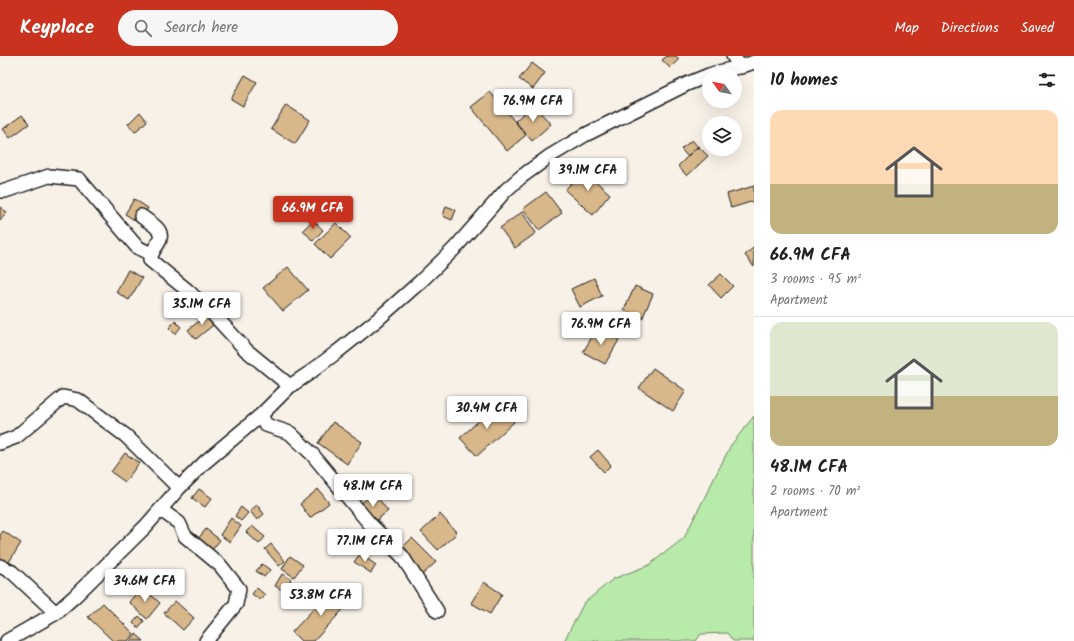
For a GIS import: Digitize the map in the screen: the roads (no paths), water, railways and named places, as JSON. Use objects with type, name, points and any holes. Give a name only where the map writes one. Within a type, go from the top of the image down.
[{"type":"street","points":[[733,56],[741,67]]},
{"type":"street","points":[[736,68],[754,62]]},
{"type":"street","points":[[7,641],[56,613],[75,596],[115,558],[204,462],[261,415],[290,386],[348,343],[421,281],[454,249],[506,190],[534,167],[585,135],[702,78]]},
{"type":"street","points":[[0,191],[5,191],[49,176],[79,179],[137,247],[151,254]]},
{"type":"street","points":[[141,216],[157,228],[161,234],[161,238],[151,254],[150,260],[187,290],[214,315],[246,350],[290,386]]},
{"type":"street","points":[[0,443],[16,437],[63,397],[78,400],[126,436],[179,488]]},
{"type":"street","points":[[261,415],[266,425],[290,433],[312,454],[369,523],[402,556],[437,611]]},
{"type":"street","points":[[161,510],[179,523],[185,536],[220,565],[239,589],[236,604],[206,641]]},
{"type":"street","points":[[0,566],[12,572],[56,613]]}]
